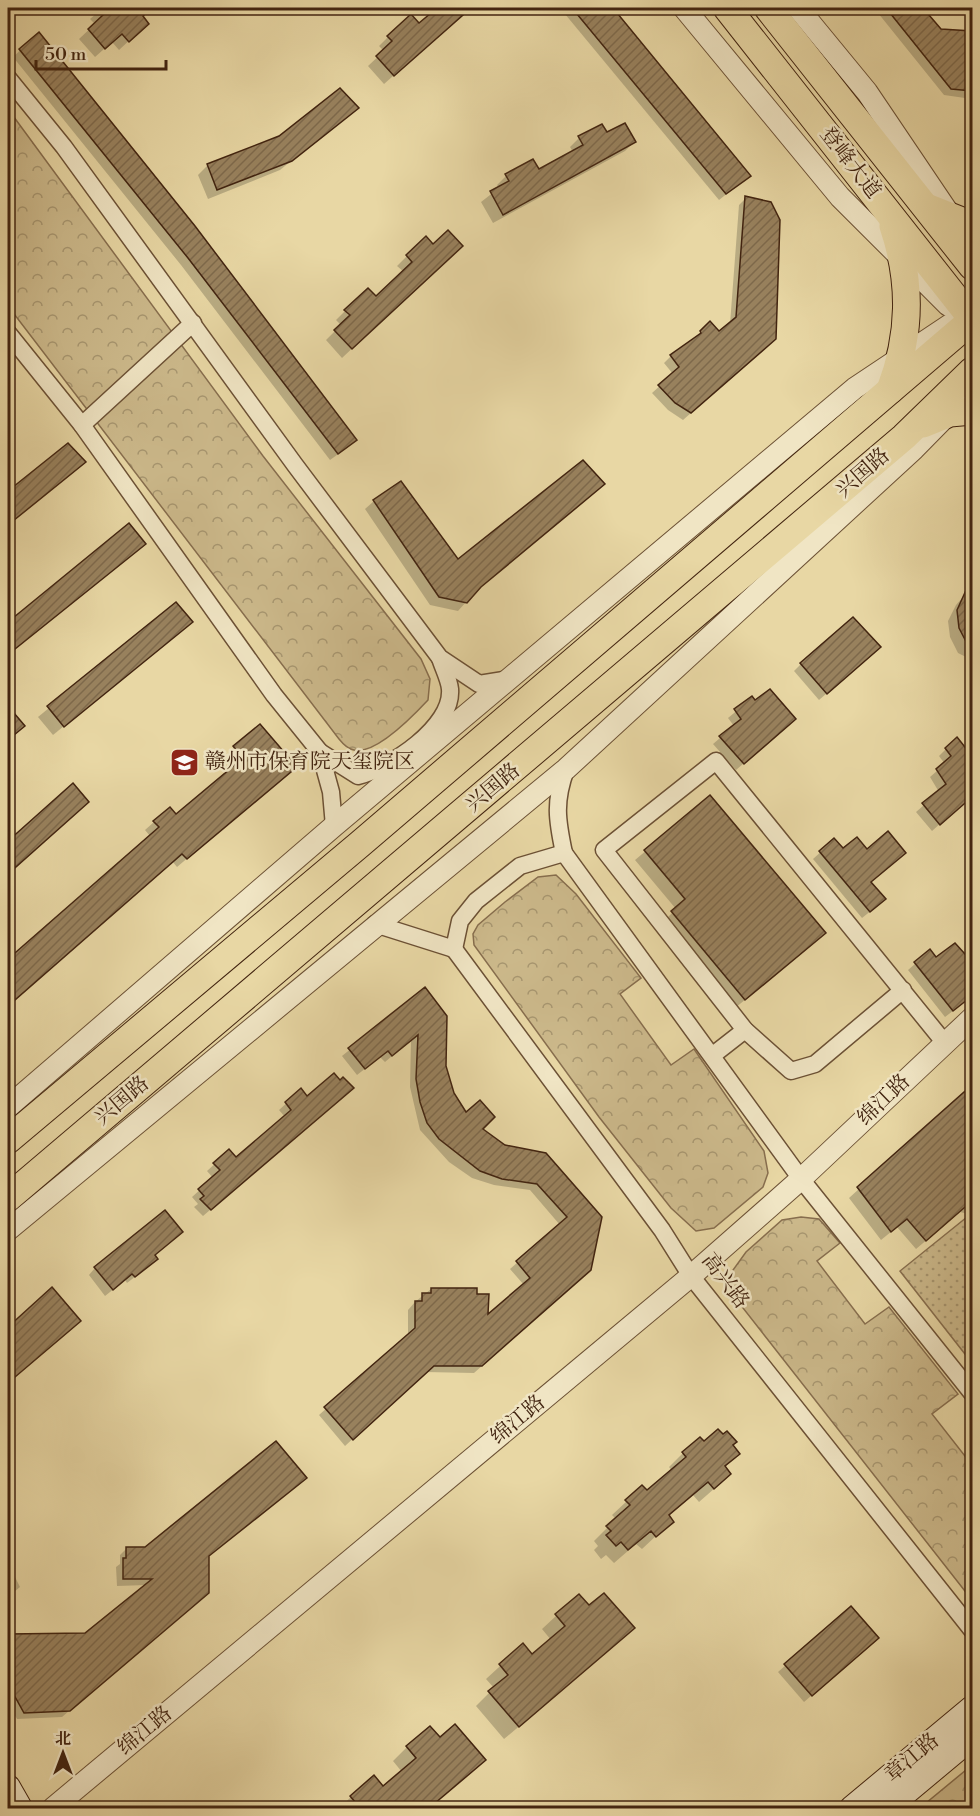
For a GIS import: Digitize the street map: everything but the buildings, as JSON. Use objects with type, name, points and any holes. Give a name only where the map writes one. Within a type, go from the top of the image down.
[{"type":"main road","name":"登峰大道","points":[[727,8],[884,206],[969,320]]},
{"type":"main road","name":"登峰大道","points":[[768,8],[972,266]]},
{"type":"main road","points":[[884,206],[902,259],[908,314],[901,359],[890,391]]},
{"type":"main road","points":[[927,207],[962,222]]},
{"type":"main road","name":"兴国路","points":[[8,1140],[360,844],[890,391],[969,320]]},
{"type":"main road","name":"兴国路","points":[[8,1198],[904,437],[972,371]]},
{"type":"main road","points":[[904,437],[930,419],[960,412]]},
{"type":"main road","name":"章江路","points":[[852,1809],[972,1708]]},
{"type":"main road","name":"章江路","points":[[887,1809],[972,1737]]},
{"type":"main road","points":[[8,1787],[20,1809]]},
{"type":"street","points":[[8,1107],[334,826],[855,388],[969,320],[902,259],[840,197],[684,8]]},
{"type":"street","points":[[798,8],[867,92],[962,222],[972,249]]},
{"type":"street","points":[[8,78],[64,147],[440,658],[450,690],[444,716],[412,747],[376,771],[358,776],[320,752],[274,695],[82,425],[8,333]]},
{"type":"street","points":[[82,425],[193,323]]},
{"type":"street","points":[[8,1230],[375,924],[566,769],[914,449],[960,412],[972,390]]},
{"type":"street","points":[[440,658],[479,684],[510,679]]},
{"type":"street","points":[[320,752],[331,792],[334,826]]},
{"type":"street","points":[[903,990],[815,1064],[791,1071],[745,1030],[604,850],[716,761],[903,990],[944,1042]]},
{"type":"street","points":[[566,769],[558,792],[557,817],[564,853],[801,1179],[972,1393]]},
{"type":"street","points":[[375,924],[454,950],[460,921],[476,901],[520,866],[564,853]]},
{"type":"street","name":"高兴路","points":[[454,950],[662,1230],[691,1276],[972,1630]]},
{"type":"street","name":"绵江路","points":[[53,1809],[691,1276],[801,1179],[972,1018]]},
{"type":"street","points":[[713,1055],[745,1030]]},
{"type":"green space","points":[[8,109],[263,456],[421,659],[430,679],[428,700],[404,724],[373,746],[363,750],[354,750],[341,741],[8,306]]},
{"type":"green space","points":[[556,875],[576,894],[641,978],[620,994],[671,1065],[694,1049],[764,1151],[768,1173],[763,1187],[714,1228],[696,1231],[671,1208],[599,1117],[474,945],[473,934],[478,925],[538,877]]},
{"type":"green space","points":[[972,1213],[972,1363],[900,1271]]},
{"type":"green space","points":[[801,1217],[819,1219],[840,1243],[817,1261],[865,1324],[889,1307],[958,1394],[932,1414],[972,1465],[972,1600],[732,1294],[728,1282],[733,1270],[746,1252],[782,1220]]},
{"type":"green space","points":[[972,1765],[972,1808],[920,1808]]},
{"type":"place","name":"赣州市保育院天玺院区","points":[[184,762]]}]
